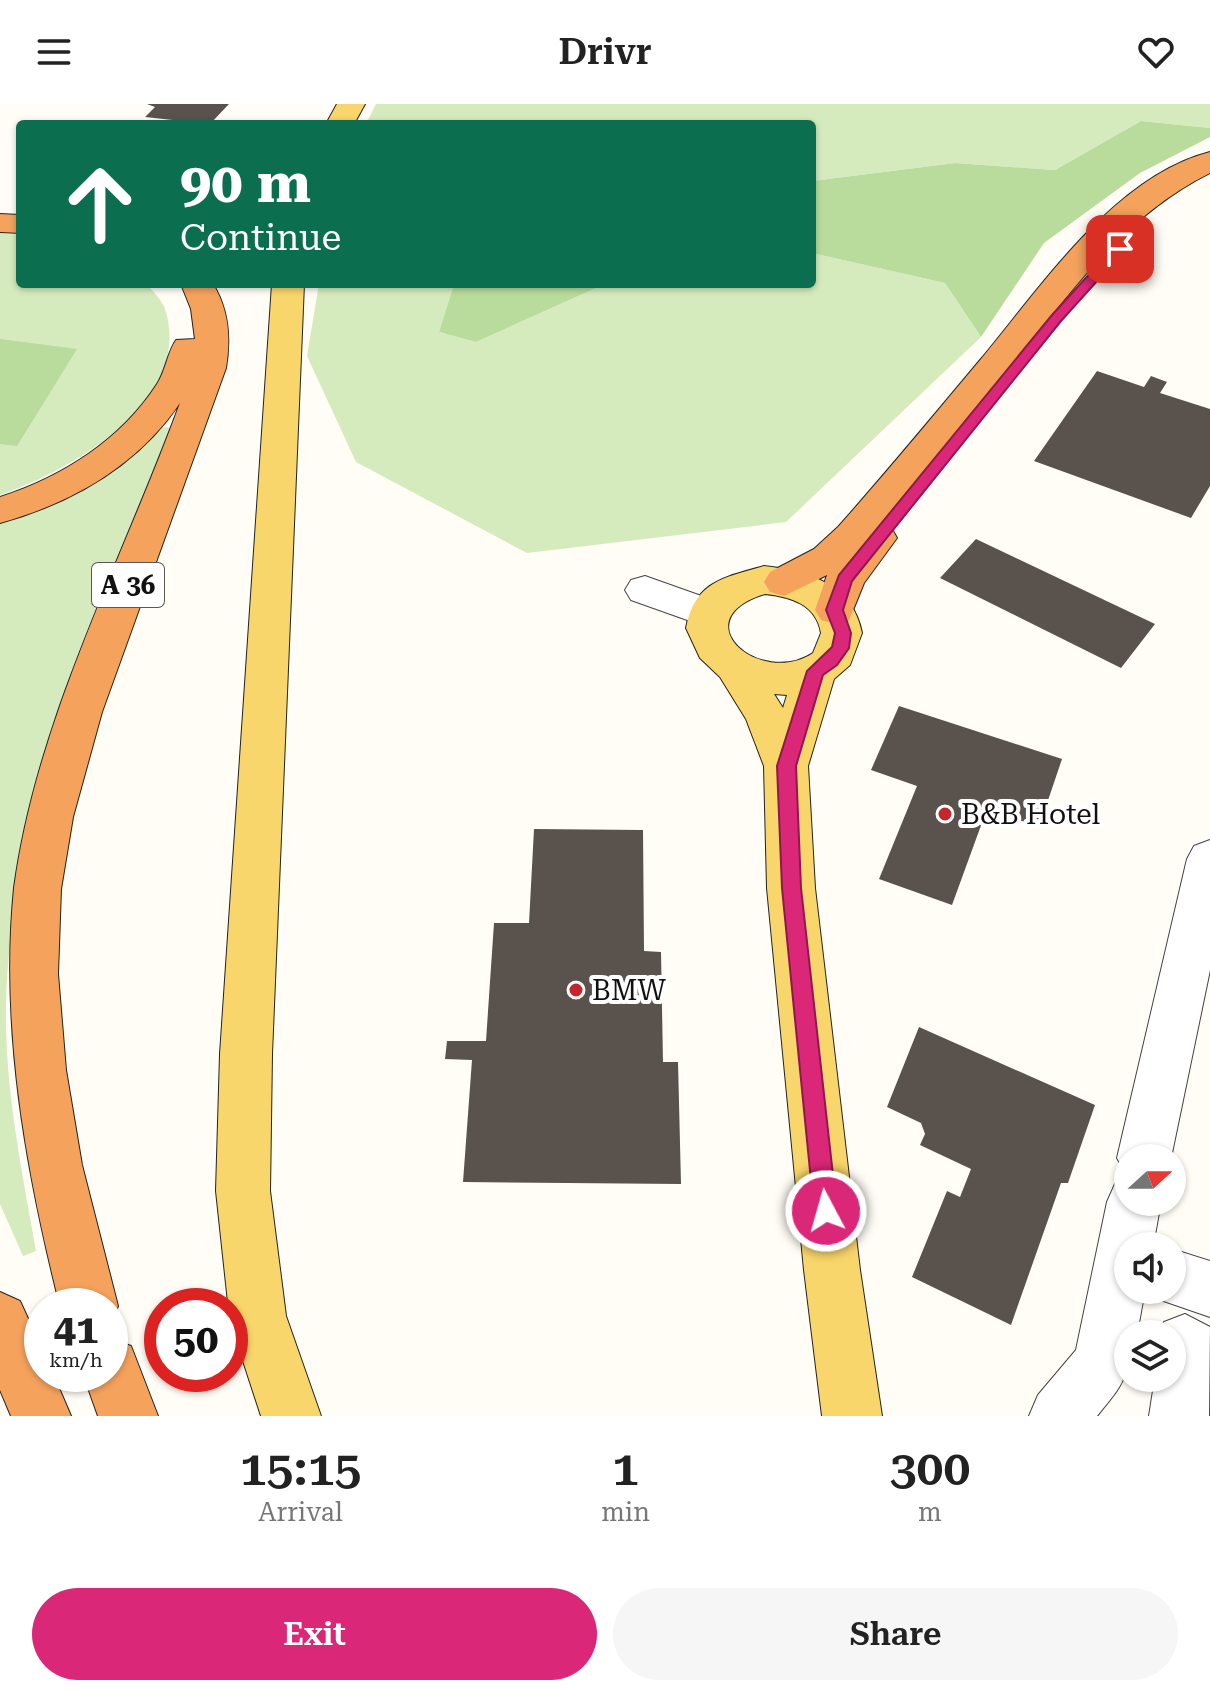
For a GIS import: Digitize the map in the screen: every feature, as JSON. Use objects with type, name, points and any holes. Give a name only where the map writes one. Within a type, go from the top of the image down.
[{"type":"highway","points":[[784,582],[821,562],[852,536],[1075,264],[1133,204],[1164,183],[1210,161]]},
{"type":"highway","points":[[835,610],[852,569],[1093,276],[1157,212],[1210,183]]},
{"type":"highway","points":[[0,510],[64,484],[114,455],[153,419],[188,356],[186,315],[172,288]]},
{"type":"highway","name":"A 36","points":[[84,1288],[59,1188],[41,1092],[33,1003],[34,922],[45,851],[77,723],[193,415],[211,355],[209,311],[199,288]]},
{"type":"highway","points":[[0,1321],[41,1416]]},
{"type":"highway","points":[[119,1392],[128,1416]]},
{"type":"main road","points":[[288,288],[246,1054],[243,1191],[257,1316],[291,1416]]},
{"type":"main road","points":[[764,580],[784,582],[818,595],[835,610],[843,633],[840,648],[831,661],[816,671],[778,679],[737,670],[721,659],[709,644],[704,629],[707,613],[728,590],[764,580]]},
{"type":"main road","points":[[737,670],[766,716],[786,766],[791,888],[832,1270],[852,1416]]},
{"type":"main road","points":[[786,766],[816,671]]},
{"type":"street","points":[[645,590],[707,613]]},
{"type":"street","points":[[1147,1144],[1210,859]]},
{"type":"street","points":[[1186,1281],[1210,1289]]},
{"type":"street","points":[[1059,1416],[1102,1364],[1114,1363]]},
{"type":"green space","points":[[376,104],[1210,104],[1210,128],[1141,121],[1055,170],[955,163],[816,180],[816,120],[368,120]]},
{"type":"green space","points":[[1141,121],[1210,128],[1210,137],[1140,173],[1044,243],[981,337],[945,283],[816,254],[816,180],[955,163],[1055,170]]},
{"type":"green space","points":[[0,233],[16,235],[16,288],[150,288],[165,309],[169,342],[162,374],[144,402],[120,428],[60,469],[0,495]]},
{"type":"green space","points":[[816,254],[945,283],[981,337],[786,522],[527,553],[356,462],[307,356],[318,288],[453,288],[439,332],[476,342],[596,288],[816,288]]},
{"type":"green space","points":[[453,288],[596,288],[476,342],[439,332]]},
{"type":"green space","points":[[0,339],[77,349],[17,446],[0,444]]},
{"type":"green space","points":[[163,427],[174,428],[23,858],[9,952],[6,1040],[11,1101],[36,1251],[23,1256],[0,1204],[0,520],[130,456]]},
{"type":"building","points":[[147,104],[229,104],[214,120],[145,117],[155,107]]},
{"type":"building","points":[[1097,371],[1144,387],[1151,376],[1167,382],[1160,393],[1210,409],[1210,486],[1191,518],[1034,461]]},
{"type":"building","points":[[976,539],[1155,624],[1121,668],[940,578]]},
{"type":"building","points":[[899,706],[1062,759],[1039,827],[987,809],[952,905],[879,879],[917,786],[871,770]]},
{"type":"building","name":"BMW","points":[[534,829],[643,830],[644,951],[661,952],[663,1062],[678,1062],[681,1184],[463,1182],[472,1060],[445,1059],[447,1041],[486,1041],[494,923],[529,923]]},
{"type":"building","points":[[919,1027],[1095,1105],[1068,1183],[1061,1183],[1011,1325],[912,1277],[947,1191],[960,1197],[971,1169],[920,1145],[925,1134],[921,1123],[887,1107]]},
{"type":"place","name":"B&B Hotel","points":[[945,814]]},
{"type":"place","name":"BMW","points":[[576,990]]},
{"type":"route","points":[[826,1211],[791,888],[786,766],[801,715],[816,671],[831,661],[840,648],[843,633],[835,610],[845,579],[1056,318],[1120,249]]}]
